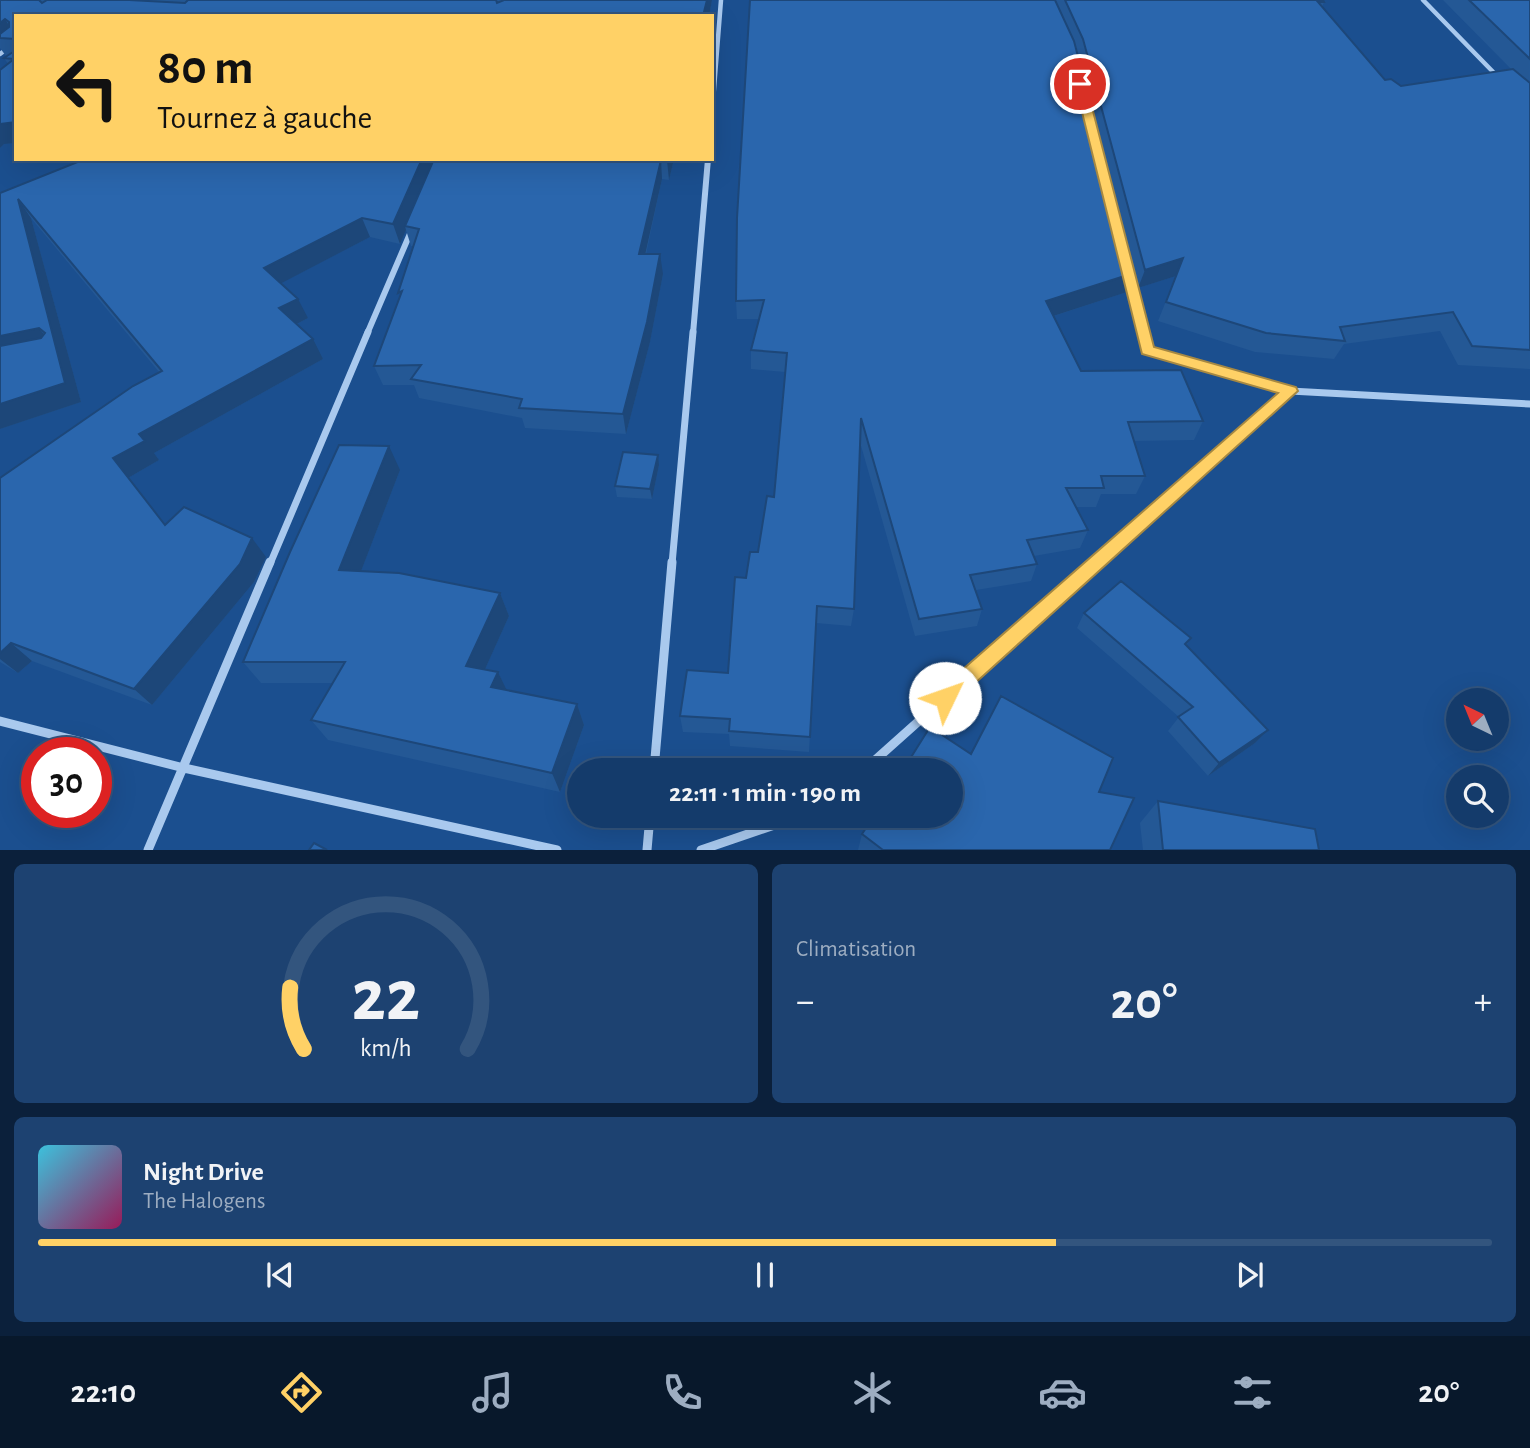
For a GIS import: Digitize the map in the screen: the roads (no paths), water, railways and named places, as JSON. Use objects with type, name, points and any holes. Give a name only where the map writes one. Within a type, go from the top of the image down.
[{"type":"street","points":[[714,89],[721,0]]},
{"type":"street","points":[[1423,0],[1500,79]]},
{"type":"street","points":[[655,758],[708,161]]},
{"type":"street","points":[[148,849],[415,223]]},
{"type":"street","points":[[1128,271],[1148,351],[1290,391],[1530,404]]},
{"type":"street","points":[[877,758],[1290,391]]},
{"type":"street","points":[[0,722],[184,768],[557,849]]},
{"type":"street","points":[[647,849],[649,828]]},
{"type":"street","points":[[701,849],[765,828]]}]
